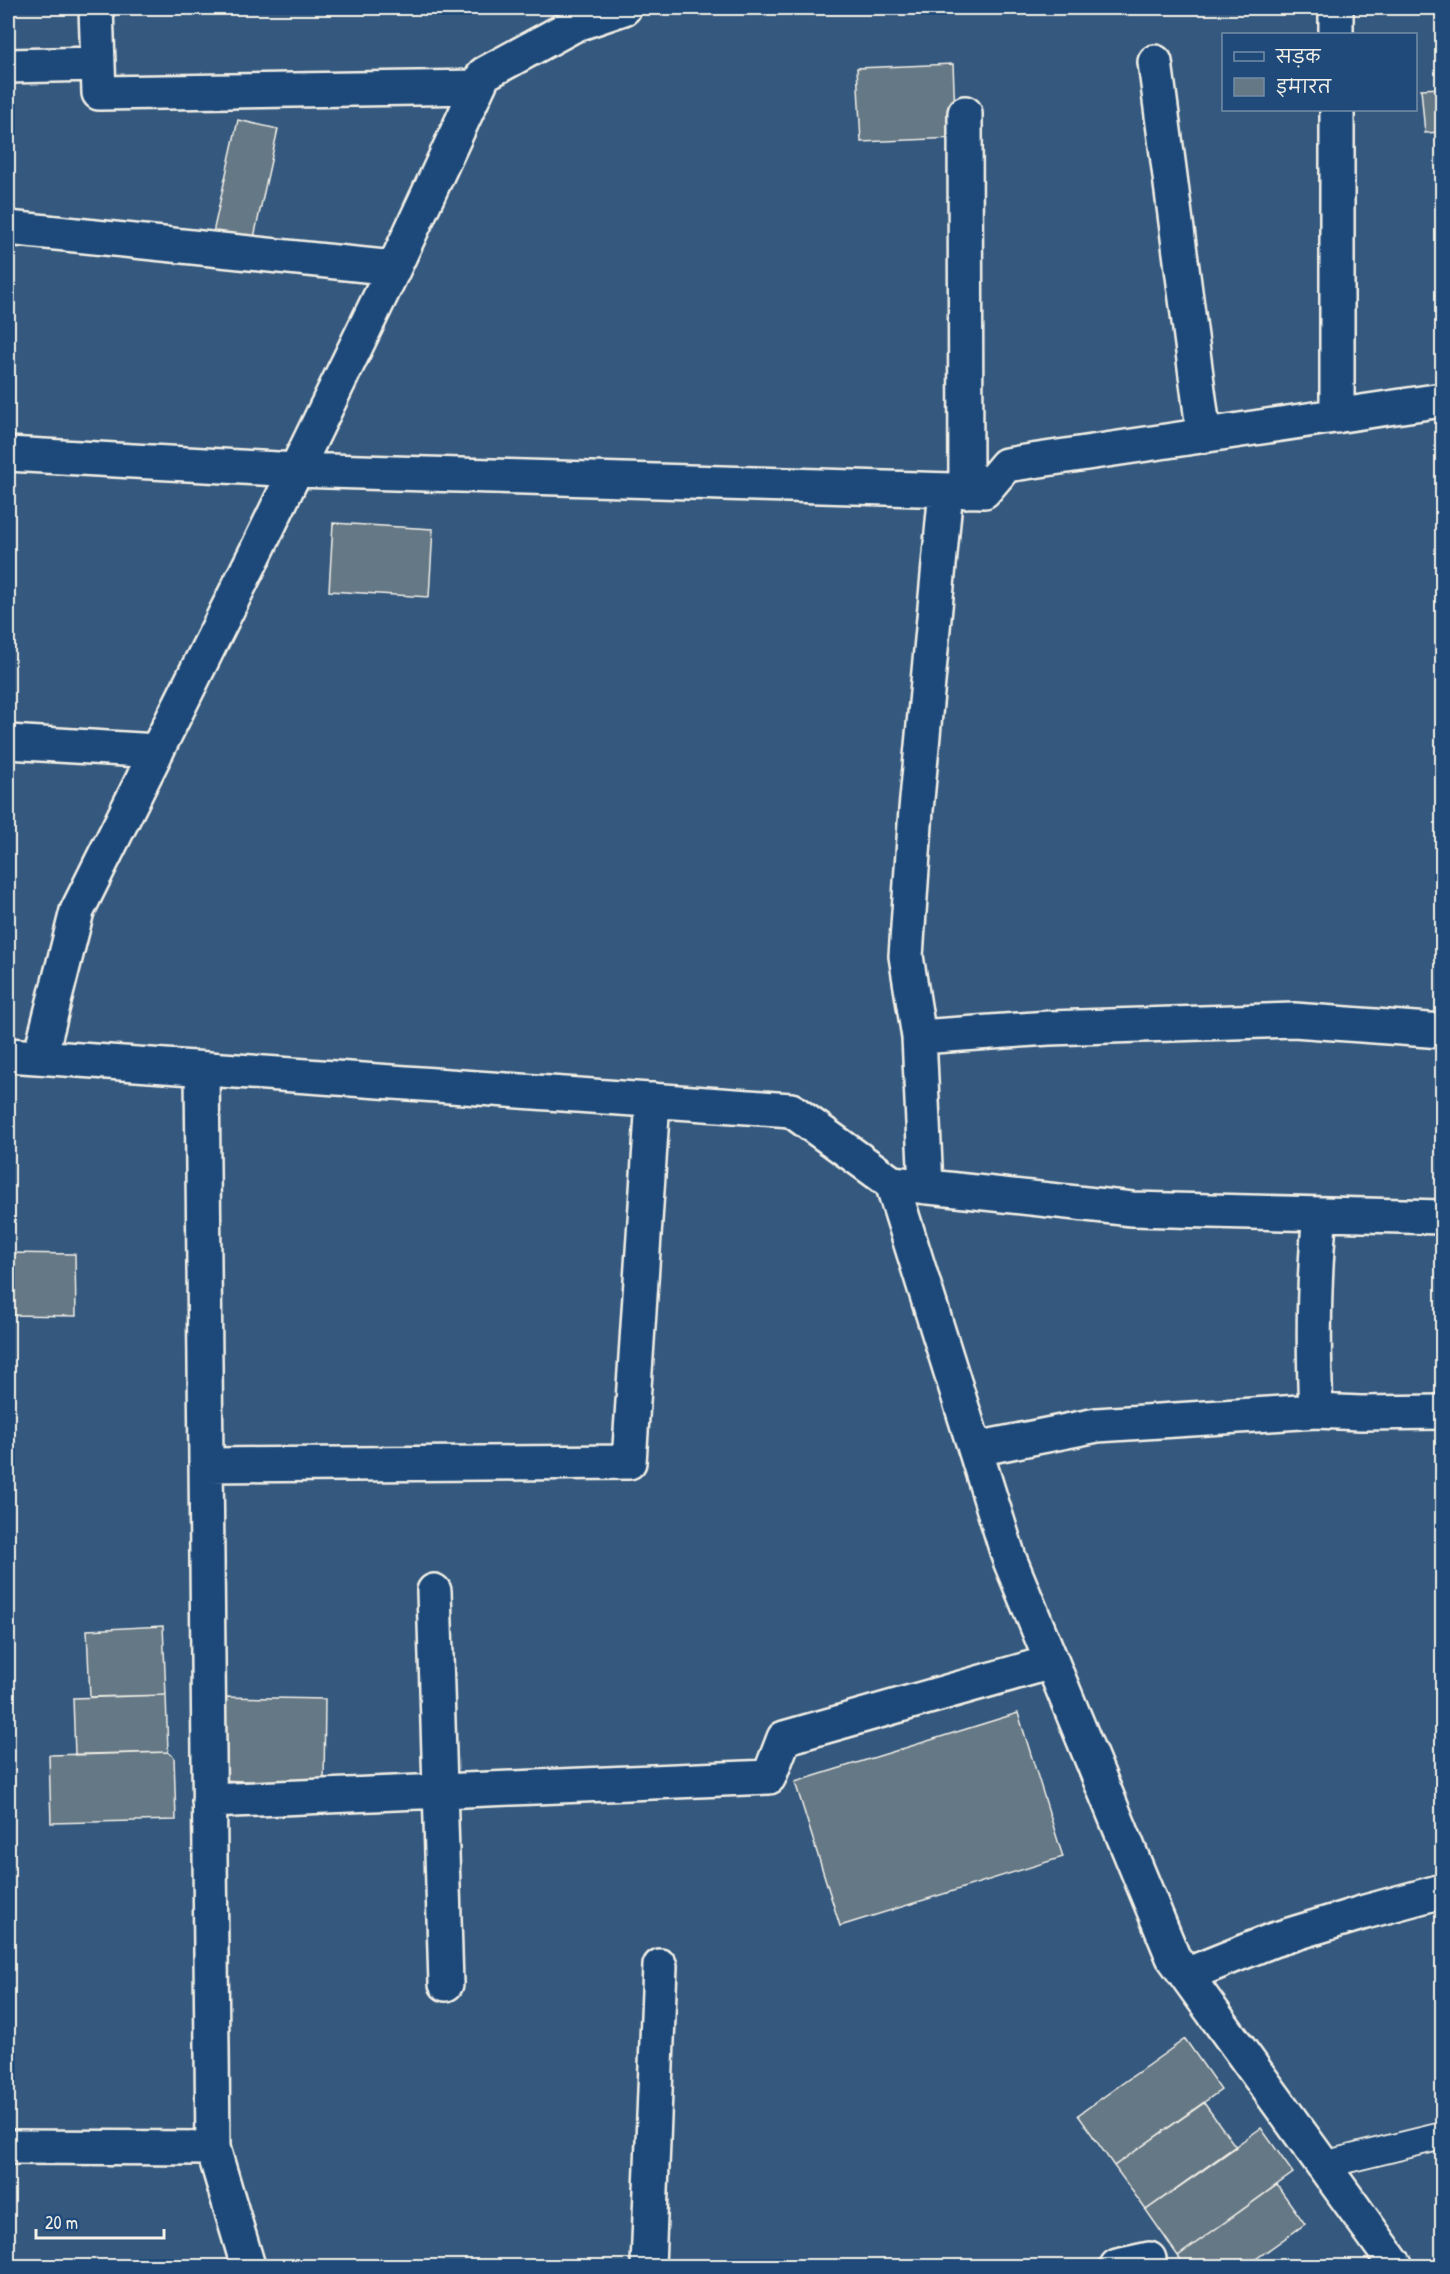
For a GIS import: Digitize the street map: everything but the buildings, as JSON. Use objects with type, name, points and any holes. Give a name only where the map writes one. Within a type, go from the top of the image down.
[{"type":"street","points":[[96,8],[99,93],[478,87]]},
{"type":"street","points":[[40,1057],[77,910],[296,470],[394,268],[484,74],[574,25],[624,8]]},
{"type":"street","points":[[1336,8],[1336,33]]},
{"type":"street","points":[[1155,62],[1204,436]]},
{"type":"street","points":[[8,66],[98,64]]},
{"type":"street","points":[[1336,111],[1337,416]]},
{"type":"street","points":[[926,1187],[919,1037],[906,956],[916,810],[956,491],[964,113]]},
{"type":"street","points":[[8,228],[394,268]]},
{"type":"street","points":[[8,454],[296,470],[984,491],[1006,465],[1443,400]]},
{"type":"street","points":[[8,742],[157,751]]},
{"type":"street","points":[[919,1037],[1049,1028],[1294,1020],[1443,1031]]},
{"type":"street","points":[[8,1055],[791,1110],[892,1183],[1132,1209],[1443,1217]]},
{"type":"street","points":[[202,1069],[213,2148],[248,2266]]},
{"type":"street","points":[[206,1465],[629,1462],[653,1100]]},
{"type":"street","points":[[892,1183],[1009,1558],[1173,1956],[1396,2266]]},
{"type":"street","points":[[1316,1411],[1313,1346],[1314,1276],[1320,1214]]},
{"type":"street","points":[[976,1449],[1097,1425],[1316,1411],[1443,1412]]},
{"type":"street","points":[[434,1591],[446,1984]]},
{"type":"street","points":[[209,1801],[769,1777],[784,1738],[1052,1662]]},
{"type":"street","points":[[1186,1975],[1273,1940],[1443,1891]]},
{"type":"street","points":[[648,2266],[660,1966]]},
{"type":"street","points":[[8,2147],[213,2148]]},
{"type":"street","points":[[1117,2266],[1149,2259]]},
{"type":"lane","points":[[1323,2165],[1443,2136]]}]
